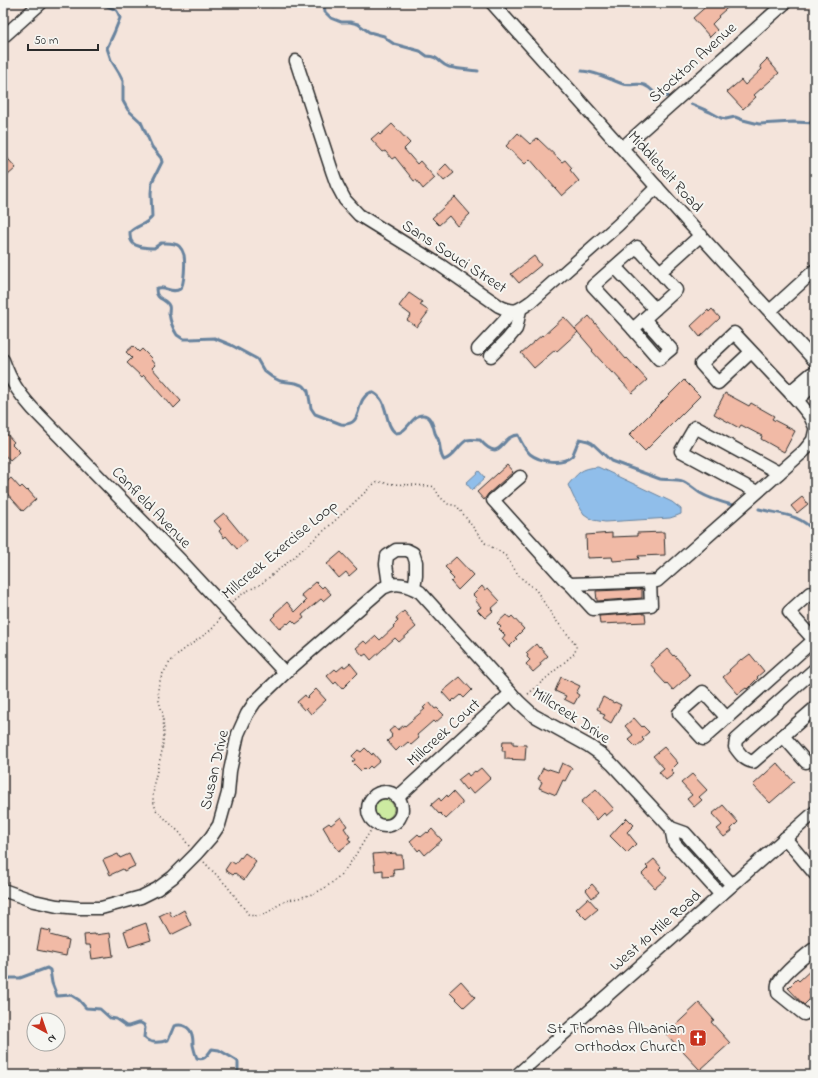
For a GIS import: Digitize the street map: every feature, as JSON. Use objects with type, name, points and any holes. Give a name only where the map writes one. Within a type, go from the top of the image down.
[{"type":"street","points":[[3,37],[41,3]]},
{"type":"street","name":"Middlebelt Road","points":[[492,3],[815,361]]},
{"type":"street","name":"Stockton Avenue","points":[[622,148],[785,3]]},
{"type":"street","name":"Sans Souci Street","points":[[296,61],[332,171],[345,200],[358,215],[440,265],[499,306],[515,311],[532,301],[618,225],[657,187]]},
{"type":"street","points":[[660,272],[701,235]]},
{"type":"street","points":[[633,329],[644,319],[655,310],[676,290],[637,247],[594,286],[659,359],[671,349],[644,319]]},
{"type":"street","points":[[615,266],[655,310]]},
{"type":"street","points":[[770,311],[815,270]]},
{"type":"street","points":[[478,349],[515,311]]},
{"type":"street","points":[[490,356],[507,340],[516,328],[515,311]]},
{"type":"street","points":[[751,352],[794,396],[810,416],[815,427]]},
{"type":"street","name":"Canfield Avenue","points":[[3,360],[13,384],[21,396],[179,559],[285,673]]},
{"type":"street","points":[[794,396],[811,374],[815,373]]},
{"type":"street","points":[[794,396],[815,384]]},
{"type":"street","points":[[757,492],[681,451],[695,427],[779,473]]},
{"type":"street","points":[[570,584],[657,581],[804,451],[813,440],[815,431]]},
{"type":"street","points":[[520,476],[494,500],[564,580],[570,584],[593,609],[652,605],[650,582]]},
{"type":"street","points":[[389,585],[386,564],[387,556],[396,550],[407,550],[413,553],[416,562],[414,588]]},
{"type":"street","name":"Millcreek Drive","points":[[389,585],[402,584],[410,586],[420,592],[515,698],[533,715],[590,746],[602,755],[671,828],[685,833],[732,885]]},
{"type":"street","name":"Susan Drive","points":[[3,890],[34,901],[57,906],[101,908],[141,897],[157,888],[179,872],[211,837],[219,825],[228,793],[230,771],[238,734],[247,714],[255,702],[285,673],[383,588],[389,585]]},
{"type":"street","points":[[727,718],[815,640],[789,612],[810,593],[815,598]]},
{"type":"street","points":[[815,669],[736,740],[735,747],[743,758],[753,762],[815,708]]},
{"type":"street","name":"Millcreek Court","points":[[398,797],[515,698]]},
{"type":"street","points":[[783,736],[806,762]]},
{"type":"street","points":[[383,792],[388,792],[398,797],[401,802],[402,812],[396,822],[386,826],[376,823],[372,820],[368,810],[374,796],[383,792]]},
{"type":"street","name":"West 10 Mile Road","points":[[517,1075],[815,812]]},
{"type":"street","name":"Millcreek Drive","points":[[671,828],[674,843],[721,896]]},
{"type":"street","points":[[785,838],[815,874]]},
{"type":"street","points":[[804,1014],[778,993],[778,985],[787,972],[815,948]]},
{"type":"path","name":"Millcreek Exercise Loop","points":[[376,823],[345,871],[334,881],[318,891],[304,897],[285,902],[264,915],[257,917],[249,916],[227,886],[196,854],[180,833],[156,810],[153,800],[154,783],[162,751],[164,734],[163,715],[159,701],[158,687],[162,675],[170,662],[182,651],[211,630],[231,603],[244,592],[261,584],[294,557],[375,483],[380,482],[431,486],[434,487],[444,501],[448,504],[457,506],[485,543],[505,555],[520,576],[536,590],[554,618],[574,642],[576,647],[575,653],[515,698]]},
{"type":"green space","points":[[380,799],[388,799],[394,805],[394,813],[388,819],[380,819],[374,813],[374,805]]},
{"type":"water","points":[[598,467],[672,502],[681,509],[681,514],[670,518],[605,522],[593,520],[584,514],[568,485],[580,472]]},
{"type":"water","points":[[479,471],[485,478],[472,490],[466,483]]},
{"type":"building","points":[[710,3],[733,3],[718,16],[719,17],[712,24],[717,30],[710,37],[693,18]]},
{"type":"building","points":[[767,59],[779,73],[754,95],[756,97],[743,109],[727,92],[741,80],[745,85],[762,69],[760,66]]},
{"type":"building","points":[[392,124],[410,143],[404,149],[417,164],[420,161],[435,178],[423,189],[416,180],[414,181],[395,157],[392,159],[371,139],[378,133],[380,135]]},
{"type":"building","points":[[518,133],[530,144],[537,138],[562,162],[565,160],[572,168],[570,170],[579,181],[562,196],[530,159],[525,164],[506,146]]},
{"type":"building","points":[[3,153],[16,168],[7,176],[3,171]]},
{"type":"building","points":[[446,164],[454,173],[444,181],[437,173]]},
{"type":"building","points":[[455,197],[470,214],[457,226],[449,216],[439,225],[432,218]]},
{"type":"building","points":[[534,256],[541,265],[519,283],[511,274]]},
{"type":"building","points":[[409,293],[422,302],[420,305],[429,311],[417,327],[407,320],[411,315],[399,306]]},
{"type":"building","points":[[712,309],[720,318],[700,337],[691,326],[708,310],[709,312]]},
{"type":"building","points":[[589,316],[626,359],[627,358],[647,380],[632,393],[592,351],[593,350],[575,329]]},
{"type":"building","points":[[564,317],[578,332],[557,351],[555,350],[534,368],[521,353]]},
{"type":"building","points":[[133,346],[139,352],[142,349],[152,359],[151,360],[155,365],[152,368],[181,401],[174,408],[144,375],[142,377],[127,363],[132,358],[126,352]]},
{"type":"building","points":[[684,380],[700,396],[645,451],[629,435]]},
{"type":"building","points":[[725,393],[749,406],[751,403],[774,416],[772,419],[795,431],[784,452],[761,439],[762,436],[741,425],[739,428],[714,414]]},
{"type":"building","points":[[3,430],[14,442],[12,444],[20,452],[10,461],[3,453]]},
{"type":"building","points":[[507,465],[513,472],[488,494],[484,500],[477,492]]},
{"type":"building","points":[[11,478],[20,488],[22,486],[27,491],[28,490],[36,499],[23,511],[3,489],[3,485]]},
{"type":"building","points":[[802,497],[808,504],[797,513],[791,506]]},
{"type":"building","points":[[224,513],[247,541],[237,549],[226,536],[224,538],[219,531],[221,529],[214,521]]},
{"type":"building","points":[[664,532],[665,555],[638,556],[639,559],[613,561],[612,557],[587,558],[586,535],[612,533],[612,537],[637,536],[637,533]]},
{"type":"building","points":[[341,552],[357,569],[349,576],[346,572],[339,578],[327,564]]},
{"type":"building","points":[[456,557],[473,575],[458,590],[451,582],[454,579],[449,574],[451,573],[445,567]]},
{"type":"building","points":[[316,582],[322,588],[324,586],[331,594],[323,601],[321,599],[302,615],[304,618],[296,624],[292,620],[280,629],[271,619],[275,615],[274,614],[287,602],[295,612],[306,601],[301,595]]},
{"type":"building","points":[[482,586],[485,590],[488,588],[500,601],[491,609],[493,611],[485,618],[477,610],[481,607],[473,595]]},
{"type":"building","points":[[642,589],[642,598],[597,601],[596,591]]},
{"type":"building","points":[[404,611],[416,627],[399,642],[395,638],[371,660],[366,654],[363,656],[356,648],[364,641],[367,644],[376,636],[380,640],[394,627],[393,626],[398,621],[396,618]]},
{"type":"building","points":[[645,614],[646,622],[600,624],[599,616]]},
{"type":"building","points":[[506,615],[510,618],[512,616],[524,629],[509,647],[502,639],[505,635],[499,629],[501,627],[497,623]]},
{"type":"building","points":[[536,644],[548,656],[533,672],[526,664],[530,660],[526,653]]},
{"type":"building","points":[[667,649],[685,667],[684,668],[690,675],[673,690],[655,672],[656,671],[650,664]]},
{"type":"building","points":[[750,654],[764,671],[747,689],[746,688],[738,694],[723,677],[741,659],[742,660]]},
{"type":"building","points":[[350,663],[358,673],[342,689],[336,682],[334,684],[327,676],[335,669],[337,671]]},
{"type":"building","points":[[460,677],[472,690],[464,698],[461,695],[451,702],[442,692]]},
{"type":"building","points":[[561,677],[580,686],[576,693],[579,695],[574,704],[564,699],[566,696],[555,691]]},
{"type":"building","points":[[316,689],[326,700],[311,714],[306,708],[304,710],[297,702],[305,695],[307,698]]},
{"type":"building","points":[[603,697],[621,705],[611,723],[603,718],[605,715],[600,713],[601,711],[597,709]]},
{"type":"building","points":[[429,702],[435,709],[437,708],[444,715],[435,723],[433,721],[417,735],[419,738],[411,745],[408,742],[396,751],[387,741],[392,737],[389,731],[395,726],[398,730],[404,725],[405,726],[425,709],[423,708]]},
{"type":"building","points":[[634,718],[649,732],[642,738],[644,740],[636,747],[628,739],[633,735],[625,726]]},
{"type":"building","points":[[503,741],[513,741],[513,744],[526,745],[525,760],[505,759],[505,751],[502,751]]},
{"type":"building","points":[[664,747],[678,763],[671,770],[674,774],[666,780],[659,772],[664,768],[653,756]]},
{"type":"building","points":[[365,748],[372,755],[373,753],[380,761],[372,768],[370,766],[366,770],[364,768],[361,771],[352,762],[355,760],[352,756],[358,750],[361,752]]},
{"type":"building","points":[[562,763],[572,768],[565,781],[563,780],[556,795],[539,788],[542,782],[538,779],[543,768],[558,772]]},
{"type":"building","points":[[777,763],[794,782],[770,803],[753,785]]},
{"type":"building","points":[[481,768],[490,779],[473,794],[468,788],[466,790],[458,780],[467,773],[469,776]]},
{"type":"building","points":[[692,774],[707,790],[699,797],[702,800],[694,807],[687,799],[692,795],[681,783]]},
{"type":"building","points":[[596,789],[614,809],[606,816],[604,813],[597,820],[581,802]]},
{"type":"building","points":[[453,792],[462,804],[446,819],[431,805],[439,798],[441,801]]},
{"type":"building","points":[[723,805],[738,822],[731,829],[732,831],[724,837],[717,829],[722,825],[712,814]]},
{"type":"building","points":[[341,817],[347,826],[344,828],[350,837],[348,838],[351,842],[339,851],[323,827],[329,823],[331,825]]},
{"type":"building","points":[[627,818],[634,825],[627,832],[636,844],[627,853],[610,836]]},
{"type":"building","points":[[432,829],[442,840],[425,855],[420,849],[418,851],[410,841],[418,834],[421,837]]},
{"type":"building","points":[[245,853],[256,861],[244,880],[235,873],[233,875],[225,870],[231,861],[235,864]]},
{"type":"building","points":[[396,853],[396,855],[402,855],[403,868],[393,869],[394,876],[383,877],[383,870],[375,871],[373,854]]},
{"type":"building","points":[[118,854],[120,858],[129,854],[135,866],[124,871],[123,869],[110,875],[103,860]]},
{"type":"building","points":[[654,859],[661,867],[659,869],[667,878],[655,888],[642,874],[648,868],[646,866]]},
{"type":"building","points":[[592,884],[599,892],[592,898],[586,890]]},
{"type":"building","points":[[588,898],[598,909],[586,919],[576,909]]},
{"type":"building","points":[[184,910],[191,925],[171,935],[159,916],[169,911],[172,917]]},
{"type":"building","points":[[146,923],[151,940],[129,947],[124,931]]},
{"type":"building","points":[[41,929],[51,931],[50,935],[69,940],[66,956],[37,950]]},
{"type":"building","points":[[110,933],[113,956],[92,959],[90,945],[85,945],[84,935]]},
{"type":"building","points":[[815,966],[815,988],[809,993],[812,997],[804,1005],[788,988],[797,979],[799,981]]},
{"type":"building","points":[[461,981],[475,997],[464,1007],[449,992]]},
{"type":"building","name":"St. Thomas Albanian Orthodox Church","points":[[699,1003],[714,1020],[711,1022],[730,1043],[700,1070],[666,1034]]},
{"type":"waterway","points":[[100,3],[116,10],[120,18],[107,48],[111,60],[123,81],[123,101],[128,110],[141,122],[152,147],[161,158],[162,162],[152,182],[152,217],[147,222],[130,232],[130,237],[134,244],[148,248],[154,248],[161,243],[175,244],[181,248],[184,255],[184,278],[182,287],[177,291],[162,288],[156,289],[156,293],[159,298],[168,303],[170,319],[177,335],[183,339],[214,338],[257,359],[264,371],[272,377],[280,381],[296,383],[304,386],[308,391],[311,408],[315,414],[341,424],[348,424],[353,421],[362,401],[371,392],[377,395],[381,400],[389,424],[396,433],[403,431],[418,416],[425,415],[432,423],[439,441],[441,455],[444,460],[451,456],[467,440],[480,440],[487,447],[493,450],[500,447],[512,436],[518,435],[526,450],[534,457],[545,461],[563,461],[572,456],[580,439],[592,443],[611,461],[660,479],[682,481],[708,497],[732,505]]},
{"type":"waterway","points":[[265,3],[272,6],[280,3]]},
{"type":"waterway","points":[[324,3],[325,12],[331,18],[341,22],[358,24],[369,32],[384,36],[394,44],[420,51],[427,56],[434,57],[449,67],[478,71]]},
{"type":"waterway","points":[[582,71],[598,74],[623,84],[644,85],[657,95],[663,97],[668,96]]},
{"type":"waterway","points":[[691,104],[726,119],[735,117],[759,124],[793,122],[815,123]]},
{"type":"waterway","points":[[759,509],[796,518],[809,526],[815,532]]},
{"type":"waterway","points":[[3,980],[20,978],[47,968],[50,970],[52,983],[57,996],[71,995],[79,1000],[86,1008],[100,1009],[110,1018],[116,1019],[126,1026],[141,1023],[145,1028],[144,1037],[152,1042],[162,1042],[168,1040],[174,1026],[185,1026],[191,1032],[193,1037],[193,1045],[197,1058],[204,1058],[212,1049],[219,1050],[238,1062],[238,1075]]},
{"type":"place","name":"St. Thomas Albanian Orthodox Church","points":[[698,1038]]}]
